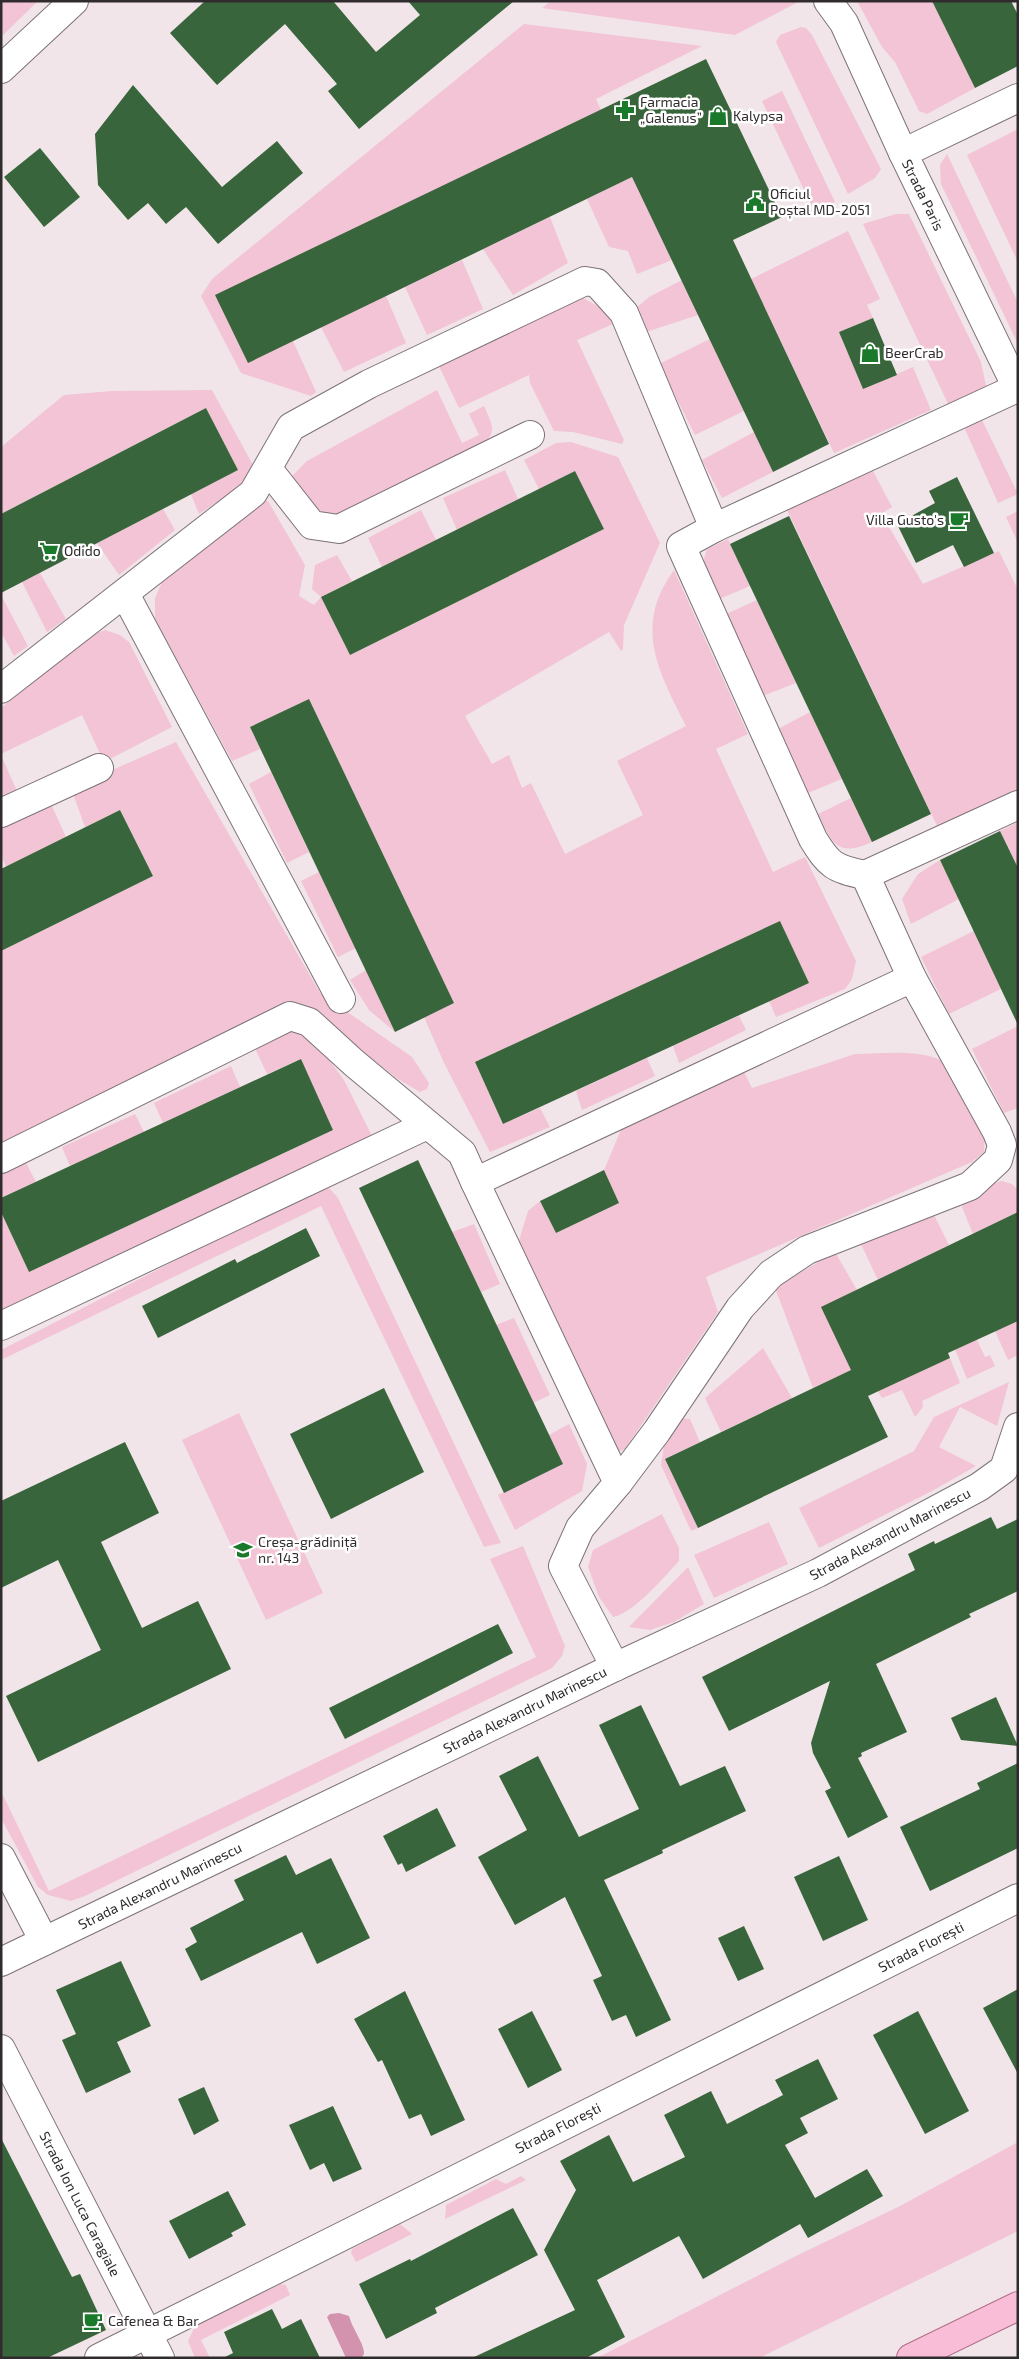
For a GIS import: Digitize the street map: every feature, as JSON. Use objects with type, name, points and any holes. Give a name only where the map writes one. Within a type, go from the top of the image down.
[{"type":"main road","points":[[911,2358],[1018,2306]]},
{"type":"street","points":[[1,69],[74,1]]},
{"type":"street","name":"Strada Paris","points":[[828,1],[844,23],[903,153],[1017,389]]},
{"type":"street","points":[[903,153],[1018,98]]},
{"type":"street","points":[[1,689],[253,493],[291,427],[369,384],[585,281],[597,283],[624,313],[714,528]]},
{"type":"street","points":[[1017,389],[714,528],[681,546],[813,839],[825,858],[841,870],[865,875],[1018,805]]},
{"type":"street","points":[[268,469],[312,525],[338,529],[530,435]]},
{"type":"street","points":[[125,594],[341,999]]},
{"type":"street","points":[[1,813],[99,768]]},
{"type":"street","points":[[615,1667],[563,1566],[580,1528],[618,1483],[667,1416],[740,1308],[770,1274],[807,1250],[970,1186],[998,1160],[1002,1146],[997,1132],[912,978],[865,875]]},
{"type":"street","points":[[475,1182],[912,978]]},
{"type":"street","points":[[1,1159],[290,1016],[309,1022],[462,1153],[618,1483]]},
{"type":"street","points":[[1,1326],[427,1125]]},
{"type":"street","name":"Strada Alexandru Marinescu","points":[[1,1962],[615,1667],[818,1573],[979,1487],[1004,1469],[1016,1439]]},
{"type":"street","points":[[1,1858],[44,1941]]},
{"type":"street","name":"Strada Florești","points":[[99,2358],[1018,1898]]},
{"type":"street","name":"Strada Ion Luca Caragiale","points":[[1,2049],[160,2358]]},
{"type":"shaded area","points":[[1,1],[38,1],[1,37]]},
{"type":"shaded area","points":[[551,1],[800,1],[735,35],[542,8]]},
{"type":"shaded area","points":[[857,1],[932,1],[975,88],[927,114],[919,111],[895,62],[882,47]]},
{"type":"shaded area","points":[[524,24],[702,46],[596,99],[601,110],[293,341],[316,392],[311,396],[241,373],[201,296],[212,279]]},
{"type":"shaded area","points":[[801,27],[806,28],[812,35],[881,169],[875,178],[848,194],[776,42],[780,35]]},
{"type":"shaded area","points":[[782,91],[835,202],[814,211],[762,101]]},
{"type":"shaded area","points":[[1018,129],[1018,262],[967,155]]},
{"type":"shaded area","points":[[947,154],[1018,303],[1018,344],[941,184],[940,165]]},
{"type":"shaded area","points":[[632,177],[672,260],[637,274],[628,251],[609,247],[587,199]]},
{"type":"shaded area","points":[[896,214],[909,214],[981,362],[986,386],[982,394],[951,410],[863,224]]},
{"type":"shaded area","points":[[550,217],[568,263],[513,295],[483,249]]},
{"type":"shaded area","points":[[848,231],[880,299],[867,305],[873,318],[839,332],[863,389],[913,367],[931,410],[834,453],[751,279]]},
{"type":"shaded area","points":[[462,260],[483,309],[427,335],[405,287]]},
{"type":"shaded area","points":[[682,280],[698,315],[646,332],[635,309],[649,297]]},
{"type":"shaded area","points":[[386,296],[406,343],[344,372],[321,327]]},
{"type":"shaded area","points":[[583,298],[605,310],[613,324],[577,340],[624,440],[622,444],[573,432],[554,431],[530,383],[529,375],[459,408],[437,362],[568,300]]},
{"type":"shaded area","points":[[710,339],[744,411],[695,435],[659,364]]},
{"type":"shaded area","points":[[212,390],[254,467],[254,477],[199,514],[191,494],[238,470],[206,408],[1,514],[1,447],[64,395],[112,391]]},
{"type":"shaded area","points":[[437,390],[462,443],[479,435],[469,414],[484,406],[492,426],[492,431],[487,440],[475,450],[337,516],[321,511],[308,503],[299,491],[292,476],[307,461]]},
{"type":"shaded area","points":[[981,418],[1018,494],[998,503],[964,427]]},
{"type":"shaded area","points":[[754,432],[773,472],[722,498],[702,460]]},
{"type":"shaded area","points":[[571,442],[618,457],[660,543],[624,625],[623,649],[621,651],[609,632],[465,716],[492,764],[509,755],[522,788],[531,783],[565,854],[643,815],[617,761],[686,726],[659,667],[652,629],[655,610],[662,591],[674,570],[748,734],[716,749],[773,872],[805,857],[856,961],[852,979],[845,989],[776,1017],[769,1001],[809,983],[780,921],[475,1062],[503,1124],[540,1108],[550,1127],[490,1152],[444,1063],[424,1017],[454,1003],[309,699],[250,727],[260,749],[232,761],[155,619],[155,598],[163,580],[262,500],[268,501],[305,565],[299,596],[314,605],[321,597],[350,655],[604,529],[575,471],[539,489],[524,460],[556,443]]},
{"type":"shaded area","points":[[505,470],[518,499],[457,530],[443,498]]},
{"type":"shaded area","points":[[873,471],[892,507],[881,514],[923,584],[999,551],[1018,590],[1018,790],[938,828],[787,510]]},
{"type":"shaded area","points":[[163,509],[175,530],[119,575],[97,543]]},
{"type":"shaded area","points":[[421,510],[436,540],[382,567],[368,538]]},
{"type":"shaded area","points":[[1018,511],[1018,543],[1006,517]]},
{"type":"shaded area","points":[[728,539],[750,586],[717,600],[702,566],[707,549]]},
{"type":"shaded area","points":[[337,555],[352,581],[321,597],[312,589],[315,565]]},
{"type":"shaded area","points":[[40,573],[66,619],[47,632],[22,582]]},
{"type":"shaded area","points":[[1,595],[28,646],[14,656],[1,632]]},
{"type":"shaded area","points":[[757,600],[796,683],[760,697],[722,616]]},
{"type":"shaded area","points":[[105,630],[120,635],[129,642],[172,727],[104,762],[82,715],[1,754],[1,708],[93,634]]},
{"type":"shaded area","points":[[810,712],[842,779],[808,793],[778,729]]},
{"type":"shaded area","points":[[176,742],[320,993],[412,1057],[429,1083],[427,1089],[420,1092],[398,1079],[306,1008],[1,1146],[1,951],[153,876],[120,810],[85,827],[71,788]]},
{"type":"shaded area","points":[[1,755],[17,791],[1,799]]},
{"type":"shaded area","points":[[271,772],[309,852],[287,863],[249,784]]},
{"type":"shaded area","points":[[851,798],[872,842],[860,847],[843,848],[832,840],[818,814]]},
{"type":"shaded area","points":[[50,802],[66,837],[6,867],[1,855],[1,824]]},
{"type":"shaded area","points":[[1018,822],[1018,868],[1000,831]]},
{"type":"shaded area","points":[[940,860],[959,899],[911,924],[902,899],[918,874]]},
{"type":"shaded area","points":[[319,872],[356,948],[338,957],[301,881]]},
{"type":"shaded area","points":[[974,931],[1001,989],[949,1014],[921,957]]},
{"type":"shaded area","points":[[366,970],[395,1032],[369,1010],[350,980]]},
{"type":"shaded area","points":[[739,1016],[746,1030],[679,1063],[673,1046]]},
{"type":"shaded area","points":[[1018,1026],[1018,1108],[1004,1113],[972,1049]]},
{"type":"shaded area","points":[[288,1029],[303,1031],[321,1049],[344,1080],[373,1138],[1,1317],[1,1212],[29,1272],[333,1130],[301,1059],[267,1074],[254,1046]]},
{"type":"shaded area","points":[[855,1054],[925,1055],[946,1063],[985,1135],[984,1152],[972,1162],[706,1277],[718,1312],[625,1449],[618,1452],[602,1438],[518,1244],[528,1211],[540,1201],[556,1233],[619,1203],[604,1170],[623,1125],[742,1068],[752,1088]]},
{"type":"shaded area","points":[[647,1058],[655,1076],[582,1110],[576,1091]]},
{"type":"shaded area","points":[[231,1066],[240,1087],[163,1123],[154,1103]]},
{"type":"shaded area","points":[[135,1114],[144,1132],[70,1166],[62,1147]]},
{"type":"shaded area","points":[[23,1157],[36,1182],[1,1198],[1,1168]]},
{"type":"shaded area","points":[[1002,1181],[1012,1184],[1018,1190],[1018,1212],[973,1234],[962,1207],[974,1193]]},
{"type":"shaded area","points":[[321,1186],[330,1189],[338,1198],[501,1543],[484,1547],[321,1206],[1,1360],[1,1350]]},
{"type":"shaded area","points":[[932,1211],[949,1245],[878,1280],[860,1242]]},
{"type":"shaded area","points":[[474,1224],[500,1284],[481,1292],[452,1232]]},
{"type":"shaded area","points":[[835,1252],[857,1290],[851,1370],[813,1388],[775,1288]]},
{"type":"shaded area","points":[[966,1317],[985,1357],[990,1355],[995,1366],[967,1379],[946,1327]]},
{"type":"shaded area","points":[[514,1318],[550,1395],[533,1403],[496,1325]]},
{"type":"shaded area","points":[[1018,1321],[1018,1355],[1008,1360],[995,1331]]},
{"type":"shaded area","points":[[763,1348],[792,1398],[721,1432],[705,1398]]},
{"type":"shaded area","points":[[950,1358],[960,1383],[922,1401],[923,1407],[915,1417],[902,1390],[882,1398],[875,1386]]},
{"type":"shaded area","points":[[1009,1382],[997,1426],[960,1407],[939,1447],[976,1466],[932,1491],[819,1548],[799,1508],[914,1451],[934,1417]]},
{"type":"shaded area","points":[[239,1413],[323,1593],[266,1620],[182,1440]]},
{"type":"shaded area","points":[[677,1418],[690,1419],[700,1442],[665,1459],[698,1528],[691,1531],[661,1465],[665,1439]]},
{"type":"shaded area","points":[[569,1424],[587,1464],[582,1491],[515,1530],[498,1495],[562,1464],[549,1435]]},
{"type":"shaded area","points":[[662,1514],[679,1548],[679,1561],[639,1602],[630,1609],[613,1617],[599,1597],[588,1567],[593,1550]]},
{"type":"shaded area","points":[[769,1522],[788,1564],[714,1598],[694,1555]]},
{"type":"shaded area","points":[[523,1546],[565,1646],[562,1656],[552,1668],[85,1896],[71,1901],[48,1895],[38,1887],[1,1818],[1,1791],[49,1891],[536,1657],[490,1559]]},
{"type":"shaded area","points":[[688,1567],[704,1604],[674,1622],[650,1630],[629,1627]]},
{"type":"shaded area","points":[[1018,2142],[1018,2231],[759,2358],[597,2358],[796,2256],[898,2207]]},
{"type":"shaded area","points":[[521,2176],[526,2180],[445,2219],[446,2205],[496,2179],[506,2184]]},
{"type":"shaded area","points":[[400,2224],[412,2234],[356,2262],[351,2253],[352,2249]]},
{"type":"shaded area","points":[[281,2284],[286,2285],[290,2295],[201,2340],[210,2358],[195,2358],[188,2341],[195,2326]]},
{"type":"shaded area","points":[[339,2313],[349,2316],[364,2350],[361,2358],[346,2358],[327,2317],[330,2314]]},
{"type":"building","points":[[205,1],[333,1],[376,52],[420,15],[408,1],[514,1],[359,129],[328,91],[337,84],[285,24],[217,85],[170,33]]},
{"type":"building","points":[[932,1],[1011,1],[1018,15],[1018,66],[975,88]]},
{"type":"building","points":[[706,59],[782,217],[733,240],[829,444],[773,472],[632,177],[248,363],[215,295]]},
{"type":"building","points":[[133,85],[222,187],[277,141],[303,173],[218,244],[186,207],[166,224],[148,203],[128,220],[98,185],[95,134]]},
{"type":"building","points":[[40,148],[80,197],[44,227],[4,177]]},
{"type":"building","points":[[873,318],[897,375],[863,389],[839,332]]},
{"type":"building","points":[[206,408],[238,470],[1,593],[1,514]]},
{"type":"building","points":[[575,471],[604,529],[350,655],[321,597]]},
{"type":"building","points":[[957,477],[994,553],[964,567],[953,545],[916,563],[897,524],[935,503],[929,491]]},
{"type":"building","points":[[789,516],[931,814],[872,842],[730,544]]},
{"type":"building","points":[[309,699],[454,1003],[395,1032],[250,727]]},
{"type":"building","points":[[120,810],[153,876],[1,951],[1,869]]},
{"type":"building","points":[[1000,831],[1018,868],[1018,1025],[940,860]]},
{"type":"building","points":[[780,921],[809,983],[503,1124],[475,1062]]},
{"type":"building","points":[[301,1059],[333,1130],[29,1272],[1,1212],[1,1198]]},
{"type":"building","points":[[418,1160],[563,1464],[504,1493],[359,1188]]},
{"type":"building","points":[[604,1170],[619,1203],[556,1233],[540,1201]]},
{"type":"building","points":[[1018,1212],[1018,1321],[948,1353],[950,1358],[868,1396],[888,1437],[698,1528],[665,1459],[851,1370],[821,1307]]},
{"type":"building","points":[[306,1228],[320,1256],[158,1338],[142,1306],[235,1259],[237,1263]]},
{"type":"building","points":[[384,1388],[424,1472],[331,1519],[290,1434]]},
{"type":"building","points":[[125,1442],[159,1513],[101,1542],[142,1628],[198,1601],[231,1669],[38,1762],[6,1696],[101,1650],[58,1560],[1,1588],[1,1501]]},
{"type":"building","points":[[991,1517],[997,1529],[1018,1519],[1018,1591],[969,1614],[971,1617],[876,1664],[907,1732],[861,1753],[862,1756],[858,1758],[888,1817],[848,1838],[825,1791],[831,1788],[813,1753],[811,1743],[830,1681],[729,1731],[702,1677],[915,1570],[908,1554],[934,1541],[935,1544]]},
{"type":"building","points":[[498,1624],[513,1653],[345,1739],[329,1708]]},
{"type":"building","points":[[996,1697],[1018,1746],[961,1740],[951,1718]]},
{"type":"building","points":[[641,1705],[680,1786],[725,1766],[746,1811],[662,1850],[663,1853],[604,1880],[671,2020],[636,2037],[626,2015],[612,2021],[593,1980],[602,1976],[565,1897],[515,1925],[478,1857],[527,1830],[499,1776],[538,1756],[579,1837],[639,1809],[599,1725]]},
{"type":"building","points":[[1018,1763],[1018,1848],[930,1891],[900,1827],[980,1789],[977,1783]]},
{"type":"building","points":[[437,1808],[456,1846],[406,1872],[402,1863],[398,1865],[383,1836]]},
{"type":"building","points":[[286,1855],[296,1875],[331,1858],[370,1938],[317,1964],[302,1932],[201,1981],[185,1949],[197,1942],[190,1928],[244,1900],[234,1880]]},
{"type":"building","points":[[839,1856],[868,1920],[823,1941],[794,1877]]},
{"type":"building","points":[[744,1926],[764,1969],[738,1981],[718,1938]]},
{"type":"building","points":[[121,1961],[151,2026],[117,2042],[131,2072],[86,2093],[62,2040],[76,2034],[56,1990]]},
{"type":"building","points":[[1018,1989],[1018,2074],[983,2008]]},
{"type":"building","points":[[405,1991],[465,2120],[431,2136],[421,2114],[409,2119],[382,2060],[378,2062],[354,2019]]},
{"type":"building","points":[[532,2011],[562,2070],[528,2088],[498,2029]]},
{"type":"building","points":[[918,2011],[969,2111],[925,2134],[873,2035]]},
{"type":"building","points":[[818,2059],[838,2099],[800,2118],[808,2133],[785,2145],[815,2198],[867,2169],[883,2196],[808,2238],[800,2224],[703,2279],[679,2236],[597,2280],[625,2337],[586,2358],[472,2358],[575,2310],[544,2250],[576,2190],[560,2161],[609,2135],[633,2182],[685,2157],[664,2115],[711,2091],[727,2124],[783,2095],[775,2080]]},
{"type":"building","points":[[204,2087],[219,2121],[194,2135],[178,2099]]},
{"type":"building","points":[[333,2106],[362,2169],[333,2182],[324,2163],[310,2170],[289,2125]]},
{"type":"building","points":[[1,2138],[72,2277],[80,2274],[106,2330],[47,2358],[1,2358]]},
{"type":"building","points":[[228,2191],[246,2225],[231,2233],[233,2236],[189,2259],[169,2221]]},
{"type":"building","points":[[513,2208],[538,2255],[435,2308],[437,2313],[386,2339],[359,2284],[410,2259],[411,2261]]},
{"type":"building","points":[[272,2309],[282,2329],[301,2319],[320,2358],[223,2358],[233,2353],[224,2332]]},
{"type":"place","name":"Farmacia „Galenus”","points":[[625,110]]},
{"type":"place","name":"Kalypsa","points":[[718,116]]},
{"type":"place","name":"Oficiul Poștal MD-2051","points":[[755,202]]},
{"type":"place","name":"BeerCrab","points":[[870,353]]},
{"type":"place","name":"Villa Gusto's","points":[[959,520]]},
{"type":"place","name":"Odido","points":[[49,551]]},
{"type":"place","name":"Creșa-grădiniță nr. 143","points":[[243,1550]]},
{"type":"place","name":"Cafenea & Bar","points":[[93,2321]]}]
